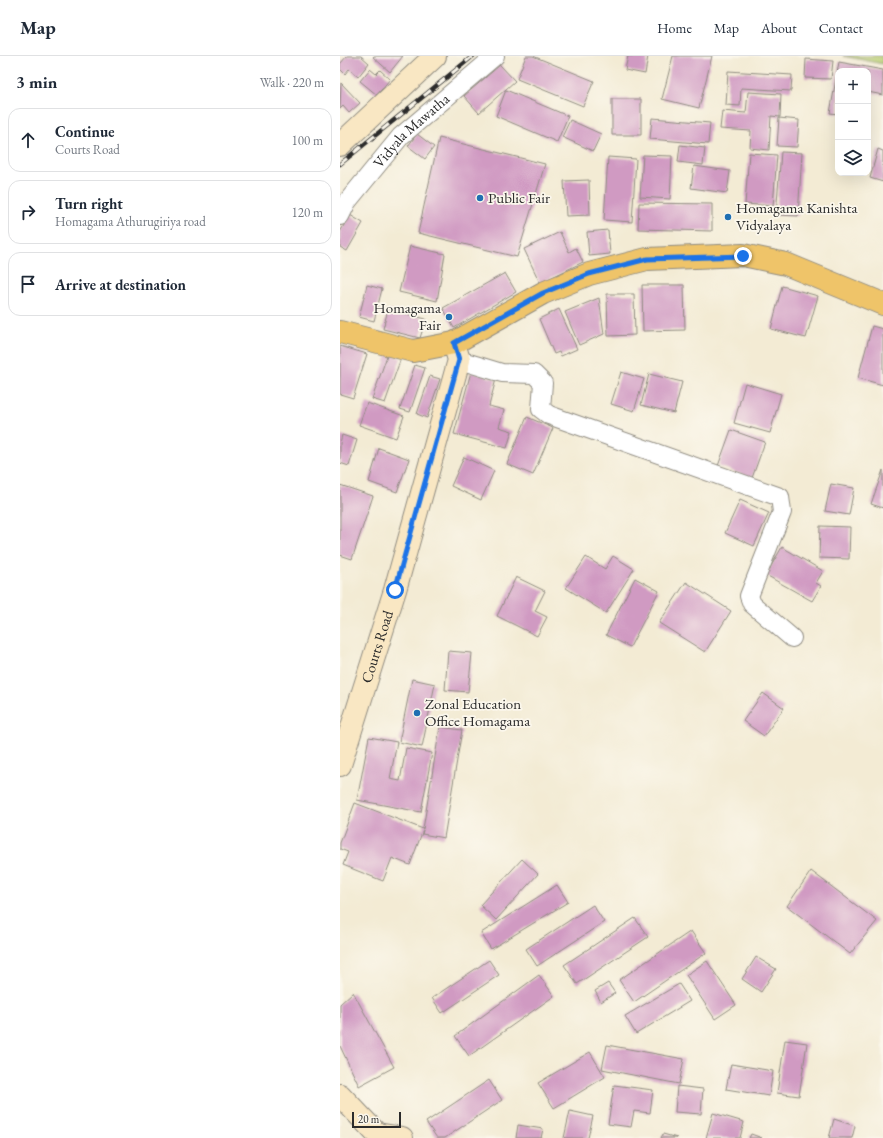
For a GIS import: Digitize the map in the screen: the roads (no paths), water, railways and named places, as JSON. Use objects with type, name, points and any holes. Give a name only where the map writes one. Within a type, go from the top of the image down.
[{"type":"main road","points":[[340,332],[413,351],[456,352],[543,293],[589,274],[647,259],[743,256],[779,262],[883,304]]},
{"type":"street","points":[[340,146],[435,56]]},
{"type":"street","name":"Vidyala Mawatha","points":[[340,216],[347,202],[401,136],[495,56]]},
{"type":"street","points":[[456,352],[502,373],[534,374],[543,383],[541,409],[549,415],[780,497],[782,512],[748,596],[752,604],[792,638]]},
{"type":"street","name":"Courts Road","points":[[340,765],[395,590],[456,352]]},
{"type":"street","points":[[340,1095],[377,1134],[402,1138]]},
{"type":"railway","points":[[340,164],[473,56]]},
{"type":"place","name":"Public Fair","points":[[480,198]]},
{"type":"place","name":"Homagama Kanishta Vidyalaya","points":[[728,217]]},
{"type":"place","name":"Homagama Fair","points":[[449,317]]},
{"type":"place","name":"Zonal Education Office Homagama","points":[[417,713]]}]
